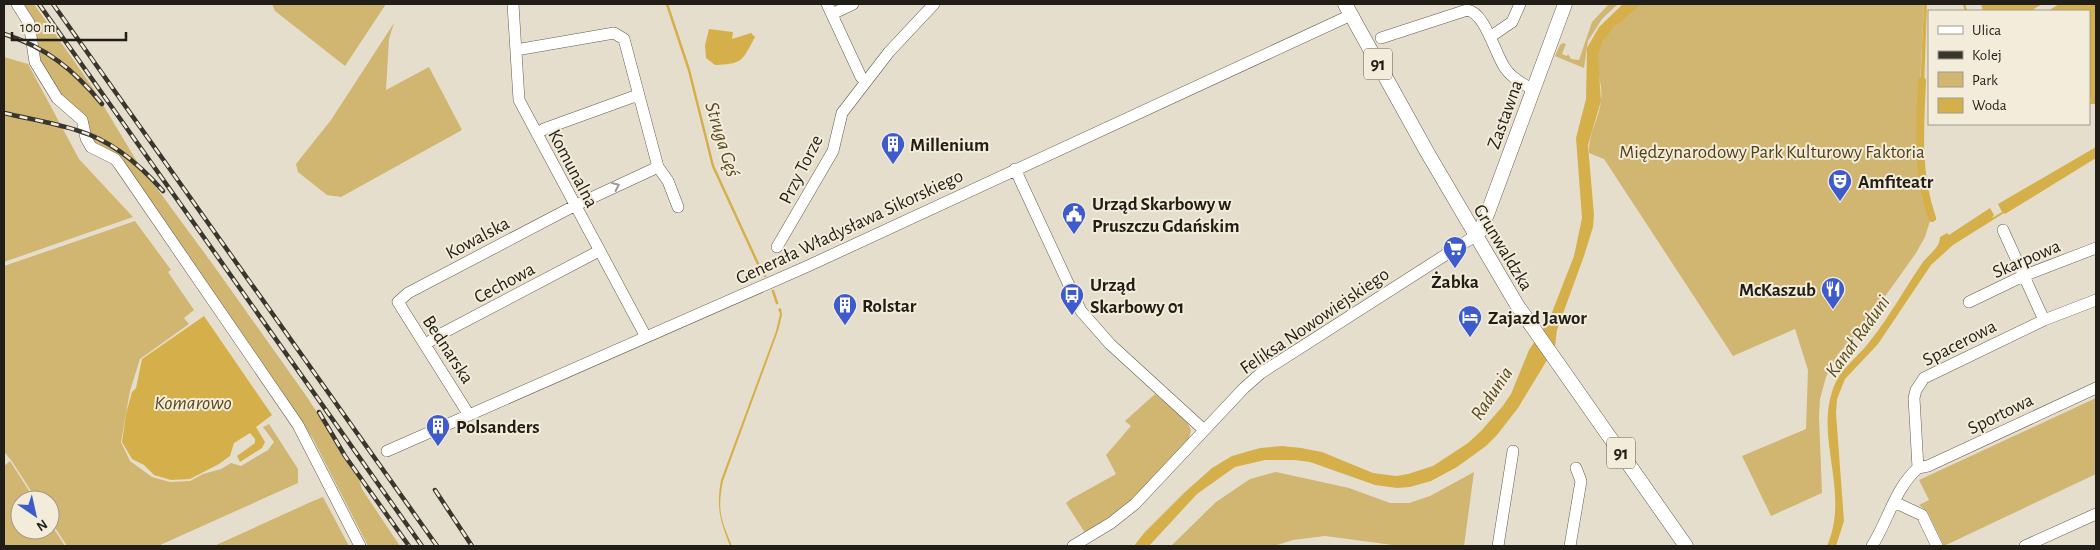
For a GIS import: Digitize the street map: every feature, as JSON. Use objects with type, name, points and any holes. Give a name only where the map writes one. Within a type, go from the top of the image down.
[{"type":"main road","name":"Zastawna","points":[[1475,236],[1480,231],[1486,217],[1565,4]]},
{"type":"main road","name":"Grunwaldzka","points":[[1348,9],[1475,236],[1517,305],[1686,546]]},
{"type":"street","points":[[17,4],[29,23],[35,62],[57,98],[82,120],[86,138],[91,146],[115,159],[119,164],[290,413],[320,465],[360,546]]},
{"type":"street","name":"Komunalna","points":[[513,4],[519,100],[574,206],[646,337]]},
{"type":"street","points":[[853,4],[830,9],[861,77],[866,81]]},
{"type":"street","name":"Przy Torze","points":[[777,248],[833,151],[842,113],[889,52],[934,4]]},
{"type":"street","points":[[1490,37],[1512,22],[1520,4]]},
{"type":"street","name":"Generała Władysława Sikorskiego","points":[[387,451],[808,266],[1348,9]]},
{"type":"street","points":[[1381,38],[1472,10],[1480,17],[1509,73],[1534,90]]},
{"type":"street","points":[[516,50],[614,33],[624,39],[658,167],[668,180],[678,207]]},
{"type":"street","points":[[537,134],[638,94]]},
{"type":"street","name":"Kowalska","points":[[398,302],[408,293],[574,206],[658,167]]},
{"type":"street","points":[[1014,169],[1081,311],[1110,344],[1204,430]]},
{"type":"street","points":[[2003,230],[2044,320]]},
{"type":"street","name":"Feliksa Nowowiejskiego","points":[[1073,546],[1123,514],[1247,385],[1277,362],[1475,236]]},
{"type":"street","name":"Skarpowa","points":[[1970,302],[2023,276],[2096,248]]},
{"type":"street","name":"Cechowa","points":[[426,344],[439,335],[599,251]]},
{"type":"street","name":"Spacerowa","points":[[1918,468],[1914,398],[1919,384],[1929,374],[2044,320],[2096,300]]},
{"type":"street","name":"Bednarska","points":[[398,302],[469,415]]},
{"type":"street","name":"Sportowa","points":[[1918,468],[1928,466],[2096,388]]},
{"type":"street","points":[[1498,546],[1513,451]]},
{"type":"street","points":[[1570,546],[1581,481],[1576,468]]},
{"type":"street","points":[[1872,546],[1886,523],[1894,502],[1908,477],[1918,468]]},
{"type":"street","points":[[1894,502],[1922,515],[1937,546]]},
{"type":"street","points":[[2025,546],[2096,514]]},
{"type":"green space","points":[[24,4],[34,4],[93,88],[136,160],[307,397],[358,476],[362,489],[400,546],[368,546],[313,439],[293,408],[119,159],[94,144],[38,58],[35,23]]},
{"type":"green space","points":[[272,4],[386,4],[345,66],[275,11]]},
{"type":"green space","points":[[1609,4],[1618,4],[1602,19],[1588,41],[1584,68],[1555,56],[1560,45],[1563,43],[1566,44],[1562,54],[1567,56],[1568,54],[1571,59],[1579,60],[1592,22]]},
{"type":"green space","name":"Międzynarodowy Park Kulturowy Faktoria","points":[[1642,4],[1924,4],[1917,144],[1922,198],[1930,221],[1925,237],[1916,253],[1864,326],[1838,354],[1826,377],[1820,399],[1819,416],[1822,493],[1771,516],[1742,456],[1806,429],[1808,370],[1795,329],[1733,356],[1604,159],[1589,153],[1590,139],[1601,101],[1601,86],[1597,63],[1601,44],[1612,29]]},
{"type":"green space","points":[[394,23],[389,39],[386,90],[429,67],[462,130],[341,197],[327,195],[298,172],[296,164],[331,120]]},
{"type":"green space","points":[[4,57],[28,64],[79,159],[133,217],[4,262]]},
{"type":"green space","points":[[135,221],[171,270],[168,272],[194,310],[184,318],[189,324],[140,359],[130,391],[121,442],[130,461],[152,477],[170,482],[190,481],[231,463],[241,466],[268,450],[274,442],[263,427],[269,424],[298,469],[298,483],[158,546],[67,546],[60,535],[60,490],[30,490],[4,452],[4,266]]},
{"type":"green space","points":[[1155,394],[1186,420],[1191,430],[1188,443],[1125,506],[1085,533],[1066,503],[1116,474],[1106,455],[1131,426],[1125,421]]},
{"type":"green space","points":[[2096,398],[2096,474],[1944,546],[1927,511],[1919,505],[1929,500],[1919,480]]},
{"type":"green space","points":[[10,461],[29,490],[10,490],[10,540],[60,540],[60,538],[65,546],[4,546],[4,466]]},
{"type":"green space","points":[[1276,472],[1349,488],[1390,503],[1409,503],[1430,496],[1474,472],[1464,546],[1400,546],[1325,536],[1293,540],[1274,546],[1171,546],[1216,502],[1250,479]]},
{"type":"green space","points":[[323,497],[349,546],[214,546],[313,501]]},
{"type":"water","points":[[1623,4],[1642,4],[1614,27],[1603,41],[1598,55],[1601,101],[1588,145],[1594,215],[1593,227],[1557,330],[1555,347],[1518,408],[1497,435],[1486,446],[1457,467],[1431,481],[1410,487],[1397,488],[1375,485],[1310,462],[1294,460],[1265,460],[1235,467],[1197,494],[1149,546],[1134,546],[1144,533],[1185,492],[1212,468],[1232,456],[1260,448],[1282,446],[1301,448],[1322,452],[1373,473],[1396,476],[1433,466],[1468,443],[1481,431],[1511,394],[1529,350],[1549,320],[1574,256],[1582,218],[1576,138],[1586,99],[1587,48],[1599,27]]},
{"type":"water","points":[[1924,4],[1927,4],[1924,90],[1920,89]]},
{"type":"water","points":[[1981,4],[2042,4],[2033,10],[1983,10]]},
{"type":"water","points":[[2059,4],[2096,4],[2096,104],[2090,104],[2090,10],[2050,10]]},
{"type":"water","points":[[709,29],[733,32],[732,39],[751,33],[755,37],[741,60],[731,64],[715,65],[706,58],[705,45]]},
{"type":"water","points":[[2096,147],[2096,158],[1953,245],[1931,265],[1878,344],[1845,379],[1837,399],[1836,413],[1844,521],[1836,546],[1827,546],[1833,526],[1835,507],[1829,449],[1828,411],[1832,392],[1839,377],[1865,348],[1891,312],[1923,262],[1936,248],[1940,237],[1947,233],[1949,235],[1990,208],[1994,215],[1992,218],[2002,212],[1998,204]]},
{"type":"water","points":[[781,308],[782,315],[778,331],[723,481],[720,508],[732,546],[730,546],[720,514],[719,498],[721,480],[776,331],[780,314],[778,309]]},
{"type":"water","name":"Komarowo","points":[[204,316],[272,415],[256,427],[265,442],[262,448],[240,462],[237,456],[255,443],[255,439],[250,433],[234,443],[230,456],[219,464],[190,479],[171,480],[154,475],[144,465],[132,459],[122,442],[126,414],[132,392],[136,388],[142,359]]},
{"type":"waterway","name":"Struga Gęś","points":[[667,4],[689,70],[713,166],[765,276]]},
{"type":"waterway","points":[[1964,4],[1966,10]]},
{"type":"waterway","points":[[1922,81],[1921,167],[1923,184],[1932,218]]},
{"type":"waterway","name":"Struga Gęś","points":[[773,291],[777,303]]},
{"type":"railway","points":[[39,4],[422,546]]},
{"type":"railway","points":[[53,4],[437,546]]},
{"type":"railway","points":[[4,34],[19,39],[58,61],[70,70],[102,104]]},
{"type":"railway","points":[[4,113],[51,123],[91,135],[125,155],[163,191]]},
{"type":"railway","points":[[319,412],[345,456],[409,546]]},
{"type":"railway","points":[[435,490],[472,546]]},
{"type":"place","name":"Millenium","points":[[893,165]]},
{"type":"place","name":"Amfiteatr","points":[[1840,202]]},
{"type":"place","name":"Urząd Skarbowy w Pruszczu Gdańskim","points":[[1074,235]]},
{"type":"place","name":"Żabka","points":[[1455,269]]},
{"type":"place","name":"McKaszub","points":[[1833,310]]},
{"type":"place","name":"Urząd Skarbowy 01","points":[[1072,316]]},
{"type":"place","name":"Rolstar","points":[[845,326]]},
{"type":"place","name":"Zajazd Jawor","points":[[1470,338]]},
{"type":"place","name":"Polsanders","points":[[438,447]]},
{"type":"water label","name":"Kanał Raduni","points":[[1857,336]]},
{"type":"water label","name":"Radunia","points":[[1491,393]]}]
